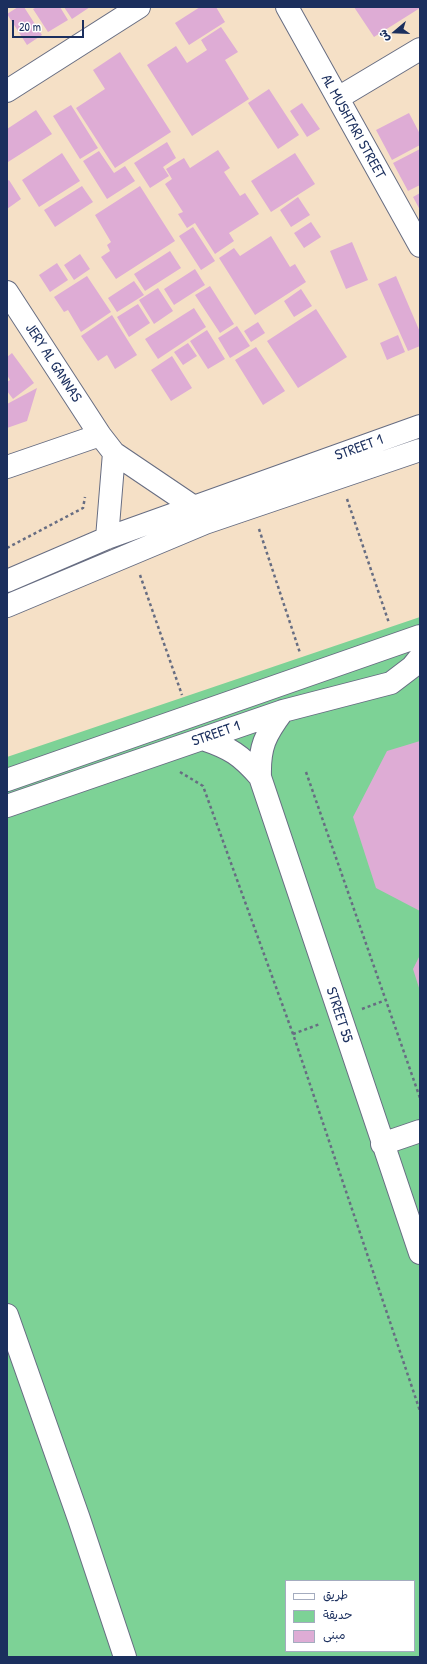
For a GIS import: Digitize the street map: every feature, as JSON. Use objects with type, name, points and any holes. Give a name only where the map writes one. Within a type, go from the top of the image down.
[{"type":"street","points":[[7,91],[139,7]]},
{"type":"street","name":"AL MUSHTARI STREET","points":[[287,7],[420,246]]},
{"type":"street","points":[[338,98],[420,49]]},
{"type":"street","name":"JERY AL GANNAS","points":[[7,292],[100,435],[114,453],[194,506]]},
{"type":"street","name":"STREET 1","points":[[7,581],[107,538],[420,426]]},
{"type":"street","points":[[7,467],[100,435]]},
{"type":"street","name":"STREET 1","points":[[7,606],[205,523],[420,450]]},
{"type":"street","points":[[107,538],[114,453]]},
{"type":"street","name":"STREET 1","points":[[7,780],[420,636]]},
{"type":"street","name":"STREET 1","points":[[7,806],[283,711],[391,683],[412,667],[420,657]]},
{"type":"street","name":"STREET 55","points":[[283,711],[269,729],[263,744],[260,761],[260,778],[382,1144],[420,1253]]},
{"type":"street","name":"STREET 55","points":[[203,739],[219,744],[235,752],[260,778]]},
{"type":"street","points":[[382,1144],[420,1131]]},
{"type":"street","points":[[7,1315],[80,1519],[125,1657]]},
{"type":"path","points":[[340,478],[397,644]]},
{"type":"path","points":[[7,548],[83,508],[86,493]]},
{"type":"path","points":[[252,508],[307,676]]},
{"type":"path","points":[[133,554],[189,717]]},
{"type":"path","points":[[173,774],[181,771],[203,786],[293,1034],[420,1411]]},
{"type":"path","points":[[306,772],[420,1098]]},
{"type":"green space","points":[[420,617],[420,1657],[7,1657],[7,757]]},
{"type":"building","points":[[18,7],[24,7],[42,35],[27,45],[7,14]]},
{"type":"building","points":[[37,7],[60,7],[68,20],[48,32],[33,9]]},
{"type":"building","points":[[64,7],[90,7],[72,19]]},
{"type":"building","points":[[200,7],[216,7],[225,22],[189,45],[175,23]]},
{"type":"building","points":[[354,7],[420,7],[420,8],[374,37]]},
{"type":"building","points":[[221,27],[238,52],[225,60],[249,99],[192,136],[147,65],[176,46],[187,63],[207,50],[201,40]]},
{"type":"building","points":[[120,52],[171,132],[115,168],[76,108],[105,89],[93,70]]},
{"type":"building","points":[[269,89],[299,135],[278,149],[248,103]]},
{"type":"building","points":[[302,103],[320,129],[307,137],[290,111]]},
{"type":"building","points":[[71,105],[98,148],[80,159],[53,116]]},
{"type":"building","points":[[36,110],[52,134],[8,162],[7,129]]},
{"type":"building","points":[[409,113],[420,134],[420,145],[392,160],[376,130]]},
{"type":"building","points":[[167,142],[176,158],[163,167],[169,176],[150,188],[134,163]]},
{"type":"building","points":[[420,149],[420,185],[408,191],[393,163]]},
{"type":"building","points":[[218,150],[230,168],[224,172],[240,196],[245,193],[259,214],[229,233],[234,241],[215,254],[195,223],[187,228],[178,214],[183,212],[165,184],[172,179],[166,169],[184,158],[190,168]]},
{"type":"building","points":[[99,151],[114,173],[125,166],[135,181],[107,199],[83,161]]},
{"type":"building","points":[[62,153],[80,181],[39,207],[22,180]]},
{"type":"building","points":[[295,153],[315,184],[271,212],[251,181]]},
{"type":"building","points":[[9,180],[21,199],[7,209],[7,181]]},
{"type":"building","points":[[82,186],[93,202],[55,227],[44,210]]},
{"type":"building","points":[[140,186],[175,241],[116,279],[101,257],[110,251],[107,245],[111,242],[95,215]]},
{"type":"building","points":[[420,193],[420,210],[413,197]]},
{"type":"building","points":[[298,197],[310,215],[291,227],[280,210]]},
{"type":"building","points":[[311,222],[321,237],[304,248],[294,233]]},
{"type":"building","points":[[193,227],[215,261],[201,270],[179,236]]},
{"type":"building","points":[[271,236],[290,267],[295,264],[306,282],[255,315],[219,258],[234,248],[240,256]]},
{"type":"building","points":[[352,242],[368,280],[346,289],[330,251]]},
{"type":"building","points":[[170,251],[181,268],[145,291],[134,274]]},
{"type":"building","points":[[80,254],[90,269],[74,280],[64,265]]},
{"type":"building","points":[[57,263],[68,280],[50,292],[39,275]]},
{"type":"building","points":[[195,269],[205,285],[174,305],[164,289]]},
{"type":"building","points":[[87,276],[111,312],[81,332],[68,310],[64,312],[54,297]]},
{"type":"building","points":[[396,276],[420,332],[420,346],[408,351],[378,284]]},
{"type":"building","points":[[134,281],[144,295],[117,312],[108,298]]},
{"type":"building","points":[[210,286],[234,324],[220,333],[195,295]]},
{"type":"building","points":[[158,288],[173,311],[154,324],[139,300]]},
{"type":"building","points":[[301,289],[312,306],[294,317],[284,301]]},
{"type":"building","points":[[138,304],[150,323],[129,337],[117,317]]},
{"type":"building","points":[[194,308],[206,327],[158,359],[145,339]]},
{"type":"building","points":[[316,309],[347,357],[298,388],[267,341]]},
{"type":"building","points":[[112,315],[137,355],[115,369],[107,355],[98,361],[81,336]]},
{"type":"building","points":[[258,322],[265,333],[251,342],[244,331]]},
{"type":"building","points":[[237,326],[250,346],[230,358],[218,338]]},
{"type":"building","points":[[207,330],[225,359],[208,369],[190,341]]},
{"type":"building","points":[[398,335],[405,352],[387,360],[380,343]]},
{"type":"building","points":[[188,343],[197,356],[183,365],[174,352]]},
{"type":"building","points":[[256,347],[285,391],[263,405],[235,360]]},
{"type":"building","points":[[12,353],[34,383],[13,399],[7,391],[7,382],[10,380],[7,375],[7,357]]},
{"type":"building","points":[[172,356],[192,388],[171,401],[151,370]]},
{"type":"building","points":[[37,388],[27,421],[7,428],[7,404]]},
{"type":"building","points":[[420,741],[420,911],[376,888],[353,817],[387,751]]},
{"type":"building","points":[[420,955],[420,991],[413,969]]}]
